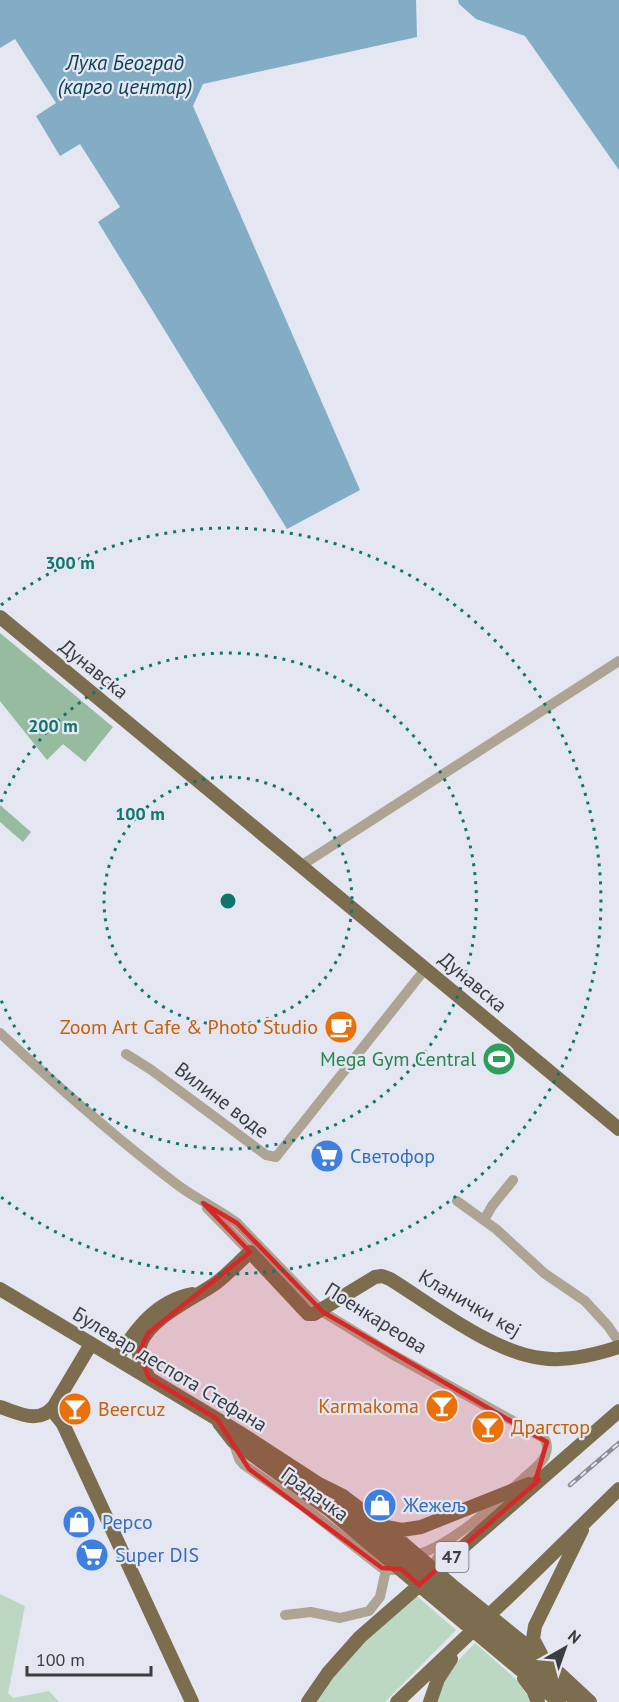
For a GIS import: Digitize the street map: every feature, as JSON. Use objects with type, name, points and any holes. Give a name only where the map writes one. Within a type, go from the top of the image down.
[{"type":"main road","name":"Дунавска","points":[[0,617],[619,1129]]},
{"type":"main road","points":[[149,1378],[139,1353],[143,1340],[164,1317],[218,1282],[250,1252]]},
{"type":"main road","name":"Поенкареова","points":[[250,1252],[302,1309],[308,1314],[314,1314]]},
{"type":"main road","name":"Кланички кеј","points":[[314,1314],[378,1276],[390,1279],[443,1315],[521,1354],[542,1359],[562,1359],[619,1347]]},
{"type":"main road","name":"Булевар деспота Стефана","points":[[0,1289],[343,1497],[384,1527],[548,1663],[590,1702]]},
{"type":"main road","points":[[117,1358],[153,1311],[170,1300],[200,1293]]},
{"type":"main road","points":[[0,1407],[34,1416],[43,1415],[51,1409],[91,1344]]},
{"type":"main road","points":[[51,1409],[63,1424],[192,1702]]},
{"type":"main road","name":"47","points":[[308,1702],[328,1673],[364,1633],[619,1411]]},
{"type":"main road","points":[[217,1419],[233,1441],[307,1493],[559,1702]]},
{"type":"main road","points":[[384,1527],[412,1529],[540,1480]]},
{"type":"main road","name":"Булевар деспота Стефана","points":[[319,1484],[338,1503],[577,1702]]},
{"type":"main road","points":[[398,1702],[619,1489]]},
{"type":"main road","points":[[548,1663],[533,1639],[535,1626],[588,1518]]},
{"type":"main road","points":[[432,1695],[443,1670],[481,1623]]},
{"type":"main road","points":[[514,1664],[533,1690],[538,1702]]},
{"type":"street","points":[[302,865],[619,661]]},
{"type":"street","name":"Вилине воде","points":[[126,1054],[266,1155],[276,1157],[426,968]]},
{"type":"street","name":"Поенкареова","points":[[0,1033],[112,1134],[203,1203],[250,1252]]},
{"type":"street","points":[[484,1220],[513,1180]]},
{"type":"street","points":[[457,1201],[484,1220],[544,1273],[585,1301],[619,1342]]},
{"type":"street","name":"Поенкареова","points":[[203,1203],[222,1212],[237,1223],[322,1312],[390,1353],[541,1435],[547,1442],[546,1453],[538,1465],[491,1507],[457,1533]]},
{"type":"street","name":"Градачка","points":[[233,1441],[244,1466],[303,1506],[386,1570]]},
{"type":"street","points":[[417,1555],[457,1533]]},
{"type":"street","points":[[431,1567],[457,1533]]},
{"type":"street","points":[[285,1615],[312,1612],[340,1618],[369,1611],[380,1597],[386,1570],[401,1569]]},
{"type":"highlighted area","points":[[203,1203],[237,1223],[323,1312],[547,1442],[535,1482],[539,1480],[419,1585],[401,1569],[382,1568],[249,1469],[217,1419],[149,1378],[139,1353],[148,1333],[250,1252]]},
{"type":"green space","points":[[0,633],[113,727],[85,762],[63,744],[47,760],[0,701]]},
{"type":"green space","points":[[0,805],[31,832],[23,842],[0,822]]},
{"type":"green space","points":[[411,1591],[456,1630],[385,1702],[309,1702]]},
{"type":"green space","points":[[0,1594],[25,1606],[8,1693],[13,1698],[49,1691],[59,1702],[0,1702]]},
{"type":"green space","points":[[475,1643],[519,1682],[531,1702],[436,1702],[446,1677]]},
{"type":"water","name":"Лука Београд (карго центар)","points":[[0,0],[416,0],[417,37],[203,84],[193,106],[360,490],[287,529],[98,222],[120,207],[80,144],[60,156],[36,116],[56,103],[15,39],[0,48]]},
{"type":"water","points":[[458,0],[619,0],[619,170],[525,36],[476,19],[459,4]]},
{"type":"railway","points":[[570,1485],[619,1443]]},
{"type":"place","name":"Zoom Art Cafe & Photo Studio","points":[[341,1027]]},
{"type":"place","name":"Mega Gym Central","points":[[499,1059]]},
{"type":"place","name":"Светофор","points":[[327,1156]]},
{"type":"place","name":"Karmakoma","points":[[442,1406]]},
{"type":"place","name":"Beercuz","points":[[75,1409]]},
{"type":"place","name":"Драгстор","points":[[488,1427]]},
{"type":"place","name":"Жежељ","points":[[380,1505]]},
{"type":"place","name":"Pepco","points":[[79,1522]]},
{"type":"place","name":"Super DIS","points":[[92,1555]]}]
